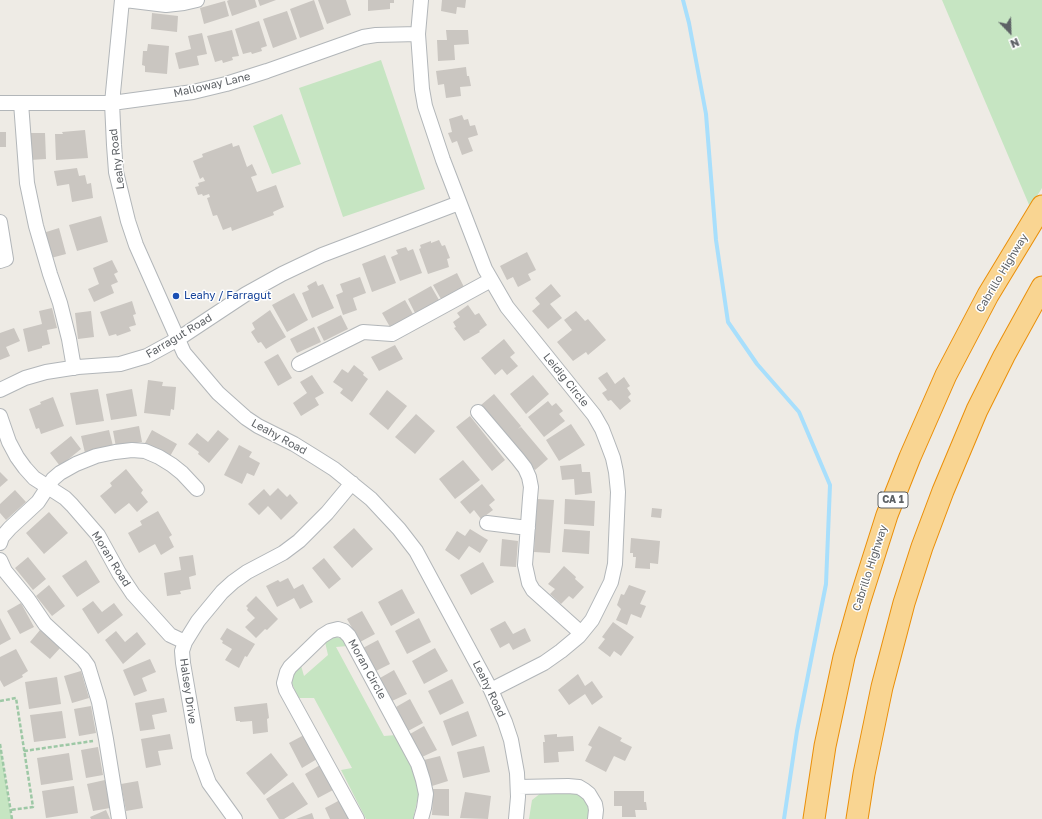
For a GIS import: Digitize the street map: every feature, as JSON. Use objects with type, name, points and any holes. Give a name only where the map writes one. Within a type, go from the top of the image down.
[{"type":"highway","name":"Cabrillo Highway","points":[[814,819],[827,739],[844,657],[860,600],[887,515],[921,430],[949,368],[988,295],[1042,206]]},
{"type":"highway","points":[[857,819],[864,774],[882,687],[904,603],[922,547],[943,491],[978,410],[1018,330],[1042,287]]},
{"type":"street","name":"Leahy Road","points":[[122,0],[112,103],[116,172],[128,221],[139,252],[184,353],[194,367],[231,407],[258,426],[294,444],[315,457],[352,483],[371,499],[399,529],[416,551],[491,690],[505,722],[515,759],[518,787],[516,819]]},
{"type":"street","points":[[125,0],[166,5],[184,4],[197,0]]},
{"type":"street","name":"Leidig Circle","points":[[421,0],[418,34],[421,81],[426,106],[443,160],[459,203],[491,280],[507,307],[594,415],[602,429],[613,458],[618,492],[615,564],[611,582],[592,620],[581,633],[561,651],[544,663],[491,690]]},
{"type":"street","name":"Malloway Lane","points":[[0,103],[112,103],[193,92],[267,72],[363,37],[376,35],[418,34]]},
{"type":"street","points":[[21,103],[27,183],[36,226],[60,303],[69,339],[74,368]]},
{"type":"street","name":"Farragut Road","points":[[0,390],[25,378],[46,372],[120,364],[153,353],[178,339],[246,294],[282,274],[322,255],[459,203]]},
{"type":"street","points":[[0,222],[6,259],[0,261]]},
{"type":"street","points":[[299,364],[363,332],[392,334],[491,280]]},
{"type":"street","points":[[478,412],[518,459],[525,468],[529,477],[530,498],[525,565],[529,583],[536,593],[581,633]]},
{"type":"street","name":"Moran Road","points":[[0,416],[9,442],[17,457],[34,478],[65,498],[72,505],[98,535],[119,573],[133,594],[170,634],[185,642]]},
{"type":"street","points":[[0,543],[2,537],[10,528],[38,502],[53,479],[60,473],[76,464],[96,456],[132,450],[145,451],[159,457],[182,473],[197,489]]},
{"type":"street","name":"Halsey Drive","points":[[236,819],[209,783],[199,756],[183,663],[182,651],[185,642],[198,621],[222,592],[247,572],[283,553],[299,541],[327,513],[352,483]]},
{"type":"street","points":[[487,523],[528,528]]},
{"type":"street","points":[[0,560],[5,571],[28,599],[45,624],[83,659],[88,666],[99,702],[119,819]]},
{"type":"street","name":"Moran Circle","points":[[357,819],[286,690],[284,683],[290,667],[322,636],[330,631],[338,629],[344,631],[349,636],[418,764],[426,794],[421,819]]},
{"type":"street","points":[[518,787],[579,787],[589,794],[595,804],[596,810],[594,819]]},
{"type":"path","points":[[0,701],[16,698],[33,807],[10,810]]},
{"type":"path","points":[[24,752],[106,739]]},
{"type":"path","points":[[0,744],[12,819]]},
{"type":"green space","points":[[942,0],[1042,0],[1042,188],[1030,207]]},
{"type":"green space","points":[[381,60],[425,189],[343,217],[299,88]]},
{"type":"green space","points":[[282,114],[301,164],[272,174],[253,126]]},
{"type":"green space","points":[[335,637],[342,638],[348,646],[336,647],[384,736],[396,735],[414,772],[419,793],[413,819],[366,819],[341,770],[352,768],[314,698],[298,698],[292,683],[294,674],[300,662],[304,676],[328,655],[325,642],[328,639]]},
{"type":"green space","points":[[0,744],[10,810],[12,819],[0,819]]},
{"type":"green space","points":[[541,793],[576,793],[583,795],[591,807],[589,819],[529,819],[532,800]]},
{"type":"building","points":[[255,0],[257,7],[232,16],[227,1]]},
{"type":"building","points":[[258,0],[276,0],[260,6]]},
{"type":"building","points":[[314,0],[324,29],[300,38],[290,9]]},
{"type":"building","points":[[318,0],[346,0],[351,15],[327,24]]},
{"type":"building","points":[[368,0],[394,0],[394,3],[390,3],[390,9],[368,11]]},
{"type":"building","points":[[442,0],[466,0],[465,8],[457,7],[456,14],[441,11]]},
{"type":"building","points":[[225,1],[229,16],[204,24],[200,8]]},
{"type":"building","points":[[287,11],[297,39],[273,48],[263,19]]},
{"type":"building","points":[[152,13],[178,16],[177,32],[151,29]]},
{"type":"building","points":[[259,21],[267,46],[261,48],[262,51],[252,54],[251,52],[243,54],[235,29]]},
{"type":"building","points":[[232,30],[239,56],[232,57],[233,60],[223,63],[222,60],[215,62],[207,36]]},
{"type":"building","points":[[446,30],[468,30],[469,44],[454,45],[455,60],[438,61],[437,40],[447,40]]},
{"type":"building","points":[[202,33],[207,54],[197,56],[199,65],[179,69],[175,53],[191,49],[188,36]]},
{"type":"building","points":[[148,44],[169,46],[167,74],[145,72],[145,66],[142,65],[143,51],[147,51]]},
{"type":"building","points":[[466,67],[467,76],[469,76],[471,86],[460,87],[461,96],[446,98],[444,84],[438,85],[436,71]]},
{"type":"building","points":[[462,115],[464,120],[468,119],[470,126],[475,125],[478,135],[468,138],[473,151],[462,155],[457,141],[452,143],[448,133],[452,132],[449,119]]},
{"type":"building","points":[[85,130],[88,158],[56,160],[55,134]]},
{"type":"building","points":[[0,132],[6,132],[6,147],[0,147]]},
{"type":"building","points":[[29,133],[45,133],[46,159],[30,160]]},
{"type":"building","points":[[232,143],[233,147],[239,145],[247,167],[252,164],[257,175],[251,177],[257,192],[276,185],[284,207],[273,212],[274,215],[232,231],[231,227],[223,230],[217,215],[213,216],[207,198],[210,197],[209,194],[203,196],[202,194],[198,195],[195,187],[199,186],[198,183],[205,181],[203,177],[200,179],[193,161],[203,157],[202,154]]},
{"type":"building","points":[[77,168],[79,176],[85,175],[87,184],[91,183],[93,198],[72,202],[69,184],[57,186],[54,171]]},
{"type":"building","points":[[101,216],[108,242],[77,251],[69,225]]},
{"type":"building","points":[[59,228],[66,254],[51,258],[43,233]]},
{"type":"building","points":[[439,240],[442,246],[445,245],[450,258],[447,259],[449,267],[428,274],[419,249],[421,248],[420,245]]},
{"type":"building","points":[[406,247],[408,251],[413,249],[422,273],[400,281],[391,257],[398,254],[396,250]]},
{"type":"building","points":[[527,252],[536,270],[528,274],[531,280],[518,287],[513,277],[507,280],[500,266]]},
{"type":"building","points":[[385,255],[396,283],[372,292],[362,264]]},
{"type":"building","points":[[112,260],[118,272],[114,274],[118,282],[111,285],[114,293],[94,302],[88,289],[99,284],[93,268]]},
{"type":"building","points":[[457,273],[464,287],[441,299],[433,285]]},
{"type":"building","points":[[360,277],[366,293],[353,298],[357,310],[343,315],[336,295],[343,292],[340,284]]},
{"type":"building","points":[[316,281],[318,286],[323,284],[334,308],[312,318],[302,293],[309,290],[307,286]]},
{"type":"building","points":[[551,284],[561,296],[550,304],[562,318],[548,329],[532,311],[540,304],[535,298]]},
{"type":"building","points":[[431,286],[439,300],[415,313],[408,299]]},
{"type":"building","points":[[294,293],[308,320],[287,332],[272,305]]},
{"type":"building","points":[[405,300],[413,314],[390,327],[382,313]]},
{"type":"building","points":[[132,301],[136,314],[133,315],[136,325],[129,327],[131,331],[117,336],[116,334],[109,336],[100,312]]},
{"type":"building","points":[[468,305],[475,315],[479,313],[487,325],[479,331],[480,332],[464,341],[454,328],[456,327],[453,322],[460,317],[457,313]]},
{"type":"building","points":[[52,308],[57,328],[47,330],[50,344],[28,352],[23,329],[42,324],[39,311]]},
{"type":"building","points":[[270,310],[286,337],[266,349],[261,342],[258,343],[251,332],[255,329],[252,323]]},
{"type":"building","points":[[91,311],[94,337],[78,339],[75,313]]},
{"type":"building","points":[[576,311],[585,321],[588,319],[606,340],[588,355],[586,352],[573,361],[557,342],[572,330],[564,320]]},
{"type":"building","points":[[341,315],[348,329],[324,341],[317,327]]},
{"type":"building","points":[[314,327],[321,342],[297,353],[290,339]]},
{"type":"building","points":[[14,328],[20,341],[6,347],[10,356],[0,360],[0,333]]},
{"type":"building","points":[[504,339],[515,353],[510,357],[518,366],[507,375],[502,369],[495,375],[481,358]]},
{"type":"building","points":[[395,345],[403,359],[379,371],[371,357]]},
{"type":"building","points":[[278,354],[292,378],[278,386],[264,362]]},
{"type":"building","points":[[354,365],[364,373],[363,375],[368,379],[352,402],[340,393],[343,389],[333,382],[342,369],[348,373]]},
{"type":"building","points":[[607,372],[615,384],[624,377],[630,386],[627,388],[631,394],[628,397],[631,401],[620,410],[611,400],[608,401],[602,393],[607,390],[598,378]]},
{"type":"building","points":[[312,375],[324,393],[315,398],[319,405],[301,416],[293,403],[307,393],[300,382]]},
{"type":"building","points":[[533,375],[549,394],[526,414],[510,394]]},
{"type":"building","points":[[148,380],[163,382],[162,386],[176,387],[174,410],[171,409],[170,416],[144,413]]},
{"type":"building","points":[[98,389],[104,421],[76,425],[70,393]]},
{"type":"building","points":[[132,389],[137,416],[111,420],[106,394]]},
{"type":"building","points":[[387,390],[407,406],[388,430],[369,414]]},
{"type":"building","points":[[494,394],[521,426],[518,429],[521,427],[548,459],[535,470],[481,405]]},
{"type":"building","points":[[53,397],[64,426],[41,434],[39,428],[36,429],[29,409],[41,404],[40,402]]},
{"type":"building","points":[[548,401],[552,406],[556,403],[563,411],[559,414],[565,421],[544,437],[528,417]]},
{"type":"building","points":[[416,414],[435,431],[415,454],[395,437]]},
{"type":"building","points":[[470,416],[505,460],[492,471],[456,427]]},
{"type":"building","points":[[571,424],[585,445],[559,461],[546,440]]},
{"type":"building","points":[[139,426],[142,442],[116,447],[113,431]]},
{"type":"building","points":[[109,430],[113,446],[85,453],[81,436]]},
{"type":"building","points":[[152,430],[177,444],[169,458],[145,443]]},
{"type":"building","points":[[218,430],[229,439],[209,463],[198,454],[199,452],[188,444],[197,433],[208,442]]},
{"type":"building","points":[[71,436],[81,449],[60,466],[50,453]]},
{"type":"building","points":[[239,445],[252,452],[249,457],[260,463],[254,476],[247,473],[242,484],[224,475]]},
{"type":"building","points":[[463,460],[480,480],[455,499],[439,479]]},
{"type":"building","points":[[581,464],[582,472],[590,472],[592,493],[575,495],[574,479],[562,480],[560,466]]},
{"type":"building","points":[[126,469],[143,490],[141,493],[148,502],[137,512],[129,503],[115,514],[100,496],[112,486],[110,483]]},
{"type":"building","points":[[0,472],[8,480],[0,487]]},
{"type":"building","points":[[482,484],[495,500],[489,505],[493,510],[481,519],[474,510],[470,514],[460,502]]},
{"type":"building","points":[[278,488],[287,497],[290,494],[298,503],[281,520],[268,506],[259,515],[248,504],[264,489],[270,496]]},
{"type":"building","points":[[15,490],[26,502],[6,520],[0,513],[0,504]]},
{"type":"building","points":[[537,499],[554,500],[550,553],[534,552]]},
{"type":"building","points":[[565,499],[595,501],[594,526],[564,524]]},
{"type":"building","points":[[652,508],[662,509],[661,518],[651,517]]},
{"type":"building","points":[[158,511],[172,535],[169,537],[174,547],[161,555],[155,544],[139,553],[128,533],[142,525],[140,521]]},
{"type":"building","points":[[49,512],[68,533],[44,554],[26,533]]},
{"type":"building","points":[[354,528],[373,549],[352,568],[333,547]]},
{"type":"building","points":[[470,529],[488,540],[480,553],[469,546],[459,560],[445,550],[457,531],[465,536]]},
{"type":"building","points":[[564,529],[590,531],[589,554],[562,552]]},
{"type":"building","points":[[631,538],[660,541],[658,564],[650,563],[650,569],[635,568],[636,557],[633,557],[633,553],[630,553]]},
{"type":"building","points":[[502,539],[518,541],[516,567],[500,566]]},
{"type":"building","points":[[193,555],[196,575],[189,577],[191,589],[180,591],[181,594],[167,596],[164,573],[181,570],[179,557]]},
{"type":"building","points":[[28,557],[46,579],[33,590],[15,568]]},
{"type":"building","points":[[324,558],[341,579],[329,589],[312,568]]},
{"type":"building","points":[[86,560],[100,582],[77,597],[62,576]]},
{"type":"building","points":[[483,562],[494,582],[471,595],[460,575]]},
{"type":"building","points":[[564,566],[584,587],[573,599],[569,596],[561,604],[550,594],[555,589],[548,584]]},
{"type":"building","points":[[288,578],[294,589],[303,584],[313,602],[300,609],[294,598],[277,607],[266,586],[278,580],[280,582]]},
{"type":"building","points":[[49,585],[65,606],[52,616],[36,596]]},
{"type":"building","points":[[629,585],[646,591],[640,604],[646,606],[641,618],[631,614],[627,625],[616,620],[621,609],[617,605],[621,594],[624,595]]},
{"type":"building","points":[[402,589],[415,613],[391,626],[378,602]]},
{"type":"building","points":[[256,596],[278,619],[256,638],[245,627],[255,618],[247,610],[248,608],[246,606]]},
{"type":"building","points":[[93,601],[102,612],[114,603],[123,615],[98,634],[82,609]]},
{"type":"building","points":[[21,603],[34,627],[20,634],[7,611]]},
{"type":"building","points":[[362,611],[375,634],[360,642],[347,619]]},
{"type":"building","points":[[0,618],[11,639],[0,645]]},
{"type":"building","points":[[419,618],[431,642],[407,654],[395,631]]},
{"type":"building","points":[[505,621],[513,634],[525,628],[531,641],[513,650],[509,643],[500,648],[490,629]]},
{"type":"building","points":[[613,622],[634,637],[621,656],[614,651],[610,657],[598,648],[605,639],[602,637]]},
{"type":"building","points":[[227,628],[255,644],[247,657],[245,656],[239,668],[225,660],[232,649],[222,643],[223,641],[220,639]]},
{"type":"building","points":[[40,630],[61,647],[50,659],[30,642]]},
{"type":"building","points":[[116,631],[125,642],[137,632],[146,644],[123,664],[105,640]]},
{"type":"building","points":[[378,640],[390,664],[376,671],[363,648]]},
{"type":"building","points":[[435,648],[448,671],[424,684],[412,661]]},
{"type":"building","points":[[16,649],[28,671],[22,675],[23,677],[4,687],[0,680],[0,657]]},
{"type":"building","points":[[150,659],[156,672],[142,678],[147,691],[134,696],[123,670]]},
{"type":"building","points":[[394,670],[407,694],[392,701],[380,678]]},
{"type":"building","points":[[81,671],[89,698],[72,703],[64,676]]},
{"type":"building","points":[[578,674],[585,686],[592,681],[603,697],[592,705],[585,694],[569,705],[558,690]]},
{"type":"building","points":[[57,677],[61,704],[29,709],[25,682]]},
{"type":"building","points":[[452,679],[464,703],[440,715],[428,691]]},
{"type":"building","points":[[164,698],[167,712],[152,715],[155,729],[140,731],[135,703]]},
{"type":"building","points":[[410,699],[423,723],[408,731],[396,707]]},
{"type":"building","points":[[267,703],[269,718],[267,719],[268,732],[253,734],[252,721],[236,721],[234,707]]},
{"type":"building","points":[[91,706],[96,733],[79,736],[74,709]]},
{"type":"building","points":[[62,711],[66,738],[34,742],[30,715]]},
{"type":"building","points":[[468,711],[477,736],[452,746],[443,721]]},
{"type":"building","points":[[424,726],[437,750],[422,757],[410,734]]},
{"type":"building","points":[[599,726],[622,738],[620,741],[632,747],[625,761],[614,756],[606,772],[585,761],[592,747],[588,745]]},
{"type":"building","points":[[170,734],[173,749],[158,751],[161,765],[146,768],[141,739]]},
{"type":"building","points":[[557,734],[557,737],[573,736],[574,751],[558,752],[559,762],[544,763],[544,735]]},
{"type":"building","points":[[304,735],[317,759],[302,768],[289,743]]},
{"type":"building","points":[[484,746],[490,772],[463,778],[457,752]]},
{"type":"building","points":[[98,747],[103,775],[86,778],[81,750]]},
{"type":"building","points":[[69,753],[73,780],[41,785],[37,758]]},
{"type":"building","points":[[271,753],[288,775],[264,795],[246,773]]},
{"type":"building","points":[[440,756],[448,781],[432,786],[424,760]]},
{"type":"building","points":[[320,765],[333,790],[318,798],[305,774]]},
{"type":"building","points":[[105,780],[110,808],[93,811],[87,784]]},
{"type":"building","points":[[138,781],[143,808],[126,811],[121,784]]},
{"type":"building","points":[[293,782],[308,804],[284,819],[279,819],[266,799]]},
{"type":"building","points":[[74,786],[78,813],[46,818],[42,791]]},
{"type":"building","points":[[433,789],[449,789],[449,816],[432,815]]},
{"type":"building","points":[[614,791],[644,791],[644,802],[646,802],[647,810],[635,810],[636,817],[622,817],[622,806],[614,806]]},
{"type":"building","points":[[465,792],[491,796],[488,819],[460,818]]},
{"type":"building","points":[[340,800],[350,819],[330,819],[325,808]]},
{"type":"building","points":[[106,810],[110,819],[91,819],[90,817]]},
{"type":"building","points":[[312,813],[314,819],[296,819]]},
{"type":"waterway","points":[[683,0],[689,23],[706,114],[716,240],[728,322],[757,364],[799,412],[830,485],[826,584],[797,731],[784,819]]},
{"type":"place","name":"Leahy / Farragut","points":[[176,296]]}]
